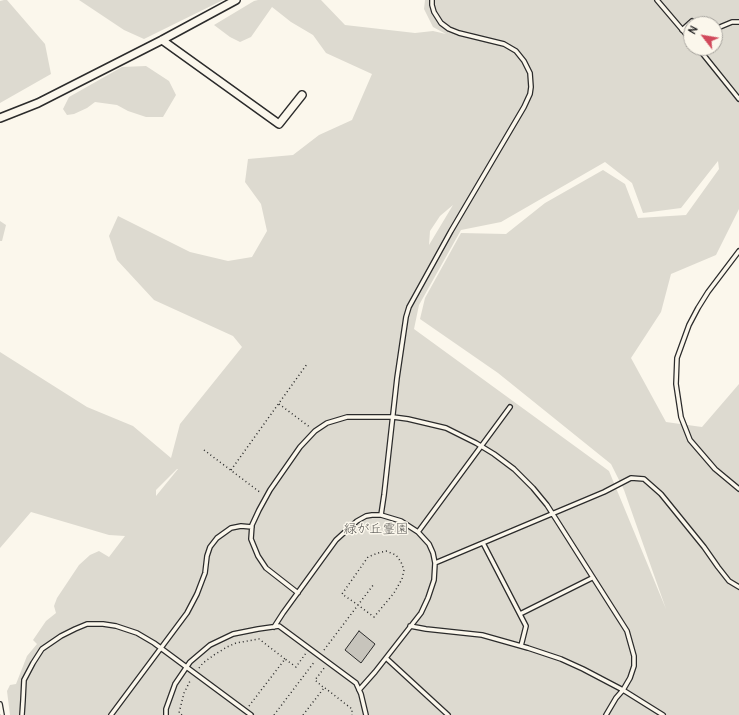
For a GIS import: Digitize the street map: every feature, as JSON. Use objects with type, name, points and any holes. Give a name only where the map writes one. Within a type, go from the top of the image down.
[{"type":"street","points":[[0,118],[38,103],[162,40],[236,0]]},
{"type":"street","points":[[162,40],[279,124],[302,95]]},
{"type":"lane","points":[[381,516],[406,317],[409,306],[524,107],[530,94],[531,87],[530,73],[524,61],[516,51],[504,44],[459,33],[449,29],[442,23],[434,12],[432,0]]},
{"type":"lane","points":[[657,0],[682,30]]},
{"type":"lane","points":[[723,26],[732,22],[739,22]]},
{"type":"lane","points":[[704,56],[739,99]]},
{"type":"lane","points":[[739,251],[708,292],[689,326],[677,358],[676,384],[681,417],[690,440],[715,469],[739,489]]},
{"type":"lane","points":[[418,532],[510,407]]},
{"type":"lane","points":[[298,593],[266,568],[258,556],[251,539],[252,525],[266,496],[300,447],[315,431],[327,423],[347,417],[393,417],[446,428],[494,454],[514,469],[533,488],[547,505],[627,631],[633,649],[634,666],[630,678],[606,715]]},
{"type":"lane","points":[[435,563],[604,492],[632,478],[644,479],[661,494],[704,547],[718,568],[729,580],[739,587]]},
{"type":"lane","points":[[274,627],[336,540],[357,521],[366,516],[381,516],[401,521],[418,532],[429,544],[435,563],[434,580],[428,598],[421,613],[359,690]]},
{"type":"lane","points":[[111,715],[188,613],[205,572],[210,547],[217,538],[231,528],[241,526],[252,528]]},
{"type":"lane","points":[[483,543],[526,626],[521,646]]},
{"type":"lane","points":[[520,614],[592,578]]},
{"type":"lane","points":[[22,715],[24,680],[42,649],[61,636],[87,624],[116,626],[137,633],[161,648],[250,715]]},
{"type":"lane","points":[[166,715],[166,709],[175,684],[190,662],[210,645],[233,634],[279,626],[356,683],[366,715]]},
{"type":"lane","points":[[410,626],[482,635],[561,659],[623,690],[663,715]]},
{"type":"lane","points":[[386,658],[448,715]]},
{"type":"lane","points":[[0,704],[2,715]]},
{"type":"path","points":[[231,470],[307,364]]},
{"type":"path","points":[[279,404],[315,431]]},
{"type":"path","points":[[204,450],[266,496]]},
{"type":"path","points":[[386,551],[396,555],[404,570],[402,579],[394,593],[374,618],[358,606],[342,594],[368,557],[386,551]]},
{"type":"path","points":[[274,715],[374,584]]},
{"type":"path","points":[[182,715],[179,713],[184,693],[195,673],[203,663],[227,647],[236,643],[259,639],[296,667],[310,648]]},
{"type":"path","points":[[246,711],[285,658]]},
{"type":"path","points":[[328,662],[315,680],[352,709],[352,715]]},
{"type":"path","points":[[303,715],[324,688]]},
{"type":"green space","points":[[7,0],[45,44],[51,74],[0,103],[0,1]]},
{"type":"green space","points":[[79,0],[223,0],[144,39],[124,30]]},
{"type":"green space","name":"緑が丘霊園","points":[[258,0],[321,0],[345,25],[415,33],[433,31],[446,34],[433,27],[424,9],[425,0],[739,0],[739,209],[716,255],[671,274],[661,312],[631,358],[666,422],[702,427],[739,384],[739,715],[10,715],[7,691],[10,685],[16,684],[27,656],[37,644],[33,640],[46,621],[56,613],[54,606],[57,598],[79,565],[90,555],[99,551],[109,557],[125,536],[109,535],[31,512],[0,548],[0,352],[87,407],[133,426],[171,458],[180,424],[242,347],[233,336],[154,300],[117,260],[109,236],[118,216],[190,252],[228,261],[252,257],[267,231],[261,204],[245,182],[248,159],[293,155],[319,135],[352,120],[372,74],[326,53],[313,35],[291,22],[272,7],[251,37],[240,42],[230,37],[214,25]],"holes":[[[718,161],[719,169],[686,215],[638,218],[625,184],[603,170],[545,203],[506,234],[461,233],[425,298],[420,319],[498,373],[611,464],[624,490],[666,609],[609,471],[414,329],[419,305],[461,230],[501,222],[605,162],[632,183],[643,213],[681,208]],[[453,205],[429,245],[430,231],[440,216]],[[178,469],[156,496],[156,490]]]},
{"type":"green space","points":[[146,66],[169,81],[176,95],[163,117],[146,117],[128,111],[117,105],[95,102],[87,108],[74,114],[67,115],[63,109],[69,97],[122,67]]},
{"type":"green space","points":[[0,221],[6,225],[2,241],[0,241]]},
{"type":"building","points":[[359,631],[375,644],[361,663],[345,650]]}]
